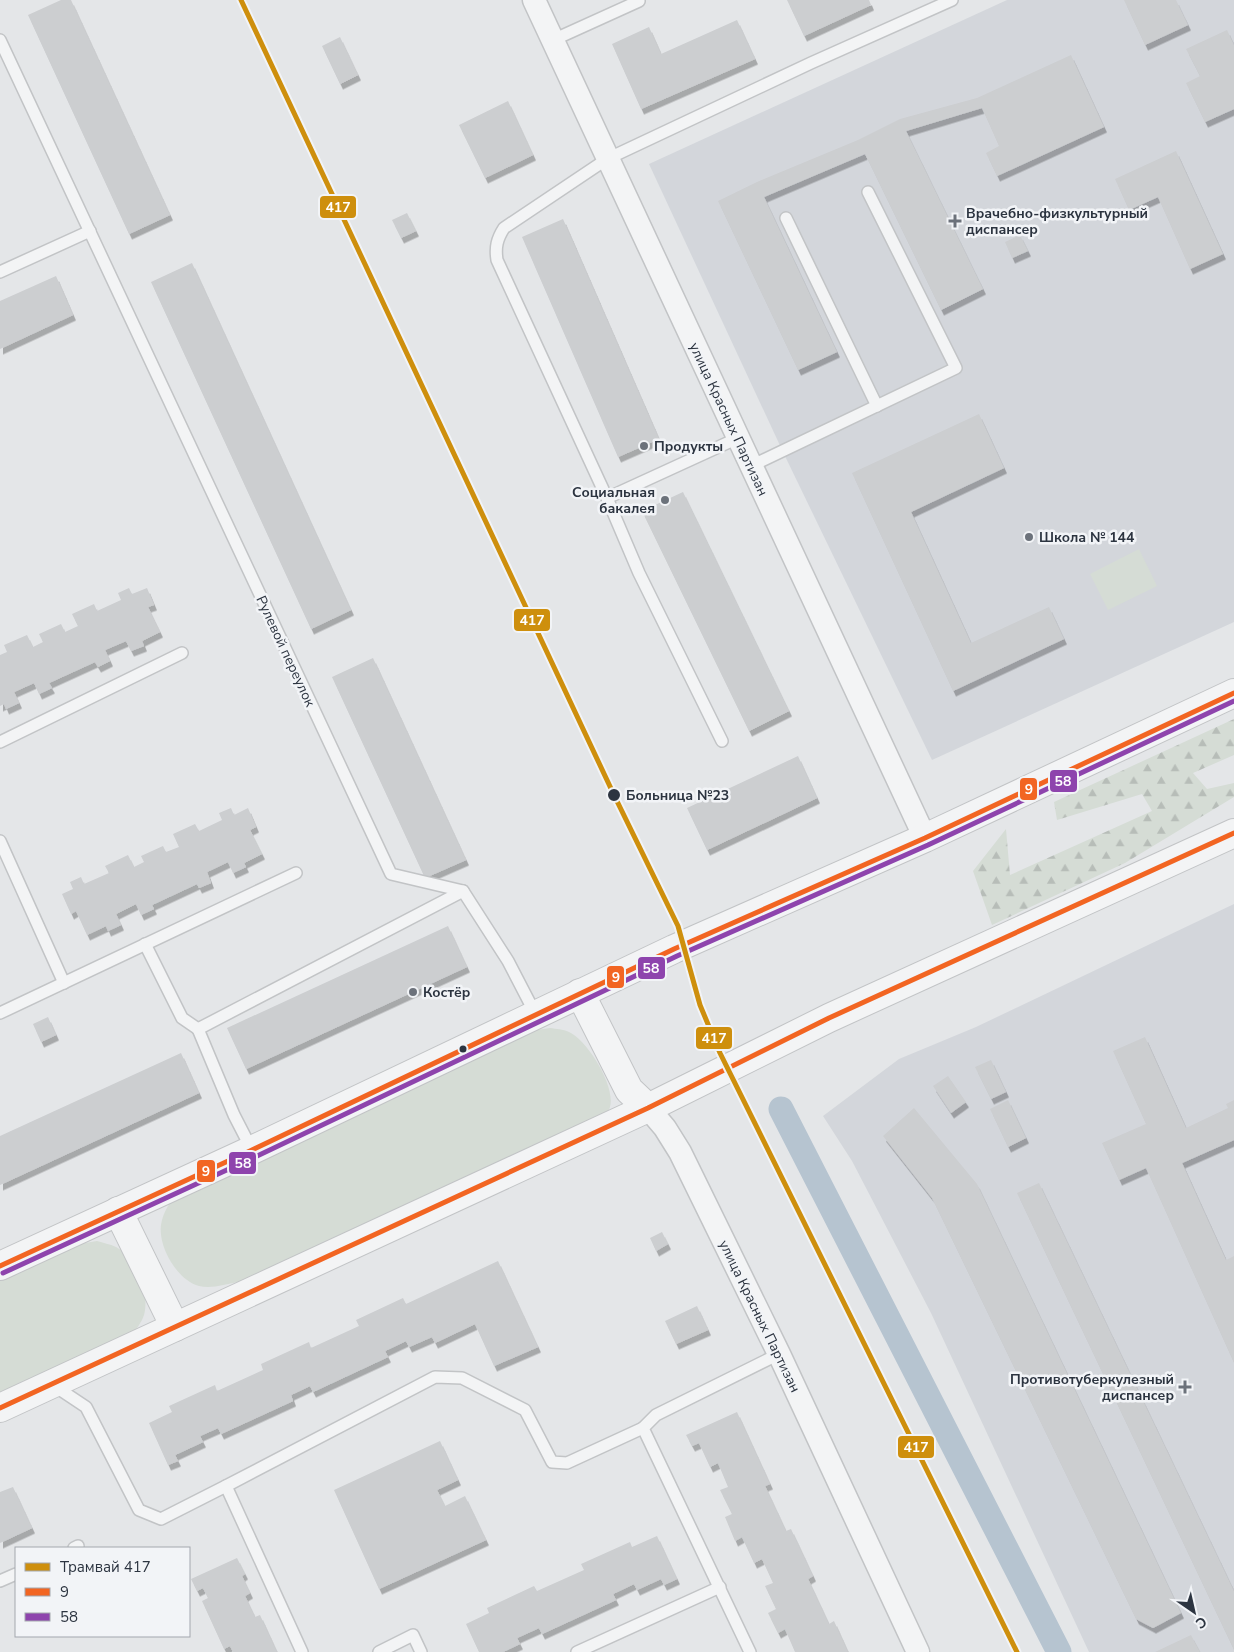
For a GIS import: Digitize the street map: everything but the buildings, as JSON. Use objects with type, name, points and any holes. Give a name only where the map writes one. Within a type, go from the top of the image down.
[{"type":"street","name":"улица Красных Партизан","points":[[534,0],[926,838]]},
{"type":"street","points":[[0,1266],[252,1150],[674,949],[926,838],[1234,693]]},
{"type":"street","points":[[0,1408],[648,1108],[829,1018],[1234,833]]},
{"type":"street","name":"улица Красных Партизан","points":[[580,993],[629,1090],[665,1128],[680,1152],[779,1354],[918,1652]]},
{"type":"street","points":[[118,1211],[175,1327]]},
{"type":"lane","points":[[722,741],[639,573],[607,498],[497,260],[495,250],[497,239],[504,228],[608,159],[812,62],[952,0]]},
{"type":"lane","points":[[553,40],[639,1]]},
{"type":"lane","points":[[0,40],[90,231],[0,272]]},
{"type":"lane","points":[[751,466],[956,368],[868,192]]},
{"type":"lane","points":[[786,218],[877,406]]},
{"type":"lane","name":"Рулевой переулок","points":[[90,231],[391,874],[463,891]]},
{"type":"lane","points":[[607,498],[738,438]]},
{"type":"lane","points":[[0,742],[182,653]]},
{"type":"lane","points":[[0,842],[64,983]]},
{"type":"lane","points":[[0,1013],[296,873]]},
{"type":"lane","points":[[198,1029],[463,891],[508,961],[536,1015]]},
{"type":"lane","points":[[145,944],[182,1018],[198,1029],[234,1115],[252,1150]]},
{"type":"lane","points":[[52,1384],[86,1408],[139,1510],[161,1519],[435,1377],[462,1378],[525,1410],[552,1462],[567,1463],[643,1428],[656,1415],[779,1354]]},
{"type":"lane","points":[[643,1428],[750,1652]]},
{"type":"lane","points":[[226,1486],[302,1652]]},
{"type":"lane","points":[[0,1581],[15,1574]]},
{"type":"lane","points":[[577,1652],[720,1587]]},
{"type":"lane","points":[[379,1652],[413,1635],[421,1652]]},
{"type":"shaded area","points":[[1007,0],[1234,0],[1234,622],[932,760],[783,452],[649,164]]},
{"type":"shaded area","points":[[1234,904],[1234,1652],[1089,1652],[931,1313],[852,1161],[823,1116],[899,1059],[976,1027]]},
{"type":"green space","points":[[1139,549],[1157,586],[1108,610],[1090,574]]},
{"type":"green space","points":[[1234,719],[1234,755],[1193,773],[1207,789],[1234,783],[1234,797],[1125,863],[992,925],[973,871],[1006,829],[1010,875],[1152,811],[1142,794],[1057,820],[1054,802]]},
{"type":"green space","points":[[550,1028],[567,1031],[576,1037],[584,1044],[599,1065],[609,1088],[611,1098],[609,1109],[601,1119],[238,1282],[214,1287],[199,1286],[183,1277],[171,1262],[163,1243],[161,1225],[165,1211],[179,1191],[530,1031]]},
{"type":"green space","points":[[97,1241],[116,1247],[130,1259],[136,1268],[145,1297],[144,1315],[140,1323],[132,1335],[0,1397],[0,1279],[73,1245]]},
{"type":"waterway","points":[[781,1109],[1059,1652]]},
{"type":"tram line","name":"417","points":[[241,0],[614,795],[678,926],[700,1005],[720,1053],[1017,1652]]},
{"type":"transit line","name":"9","points":[[0,1266],[252,1150],[674,949],[925,838],[1234,693]]},
{"type":"transit line","name":"58","points":[[3,1273],[255,1157],[677,956],[928,845],[1234,701]]},
{"type":"transit line","name":"9","points":[[0,1408],[648,1108],[829,1018],[1234,833]]},
{"type":"place","name":"Врачебно-физкультурный диспансер","points":[[955,221]]},
{"type":"place","name":"Продукты","points":[[644,446]]},
{"type":"place","name":"Социальная бакалея","points":[[665,500]]},
{"type":"place","name":"Школа № 144","points":[[1029,537]]},
{"type":"place","name":"Больница №23","points":[[614,795]]},
{"type":"place","name":"Костёр","points":[[413,992]]},
{"type":"place","name":"Противотуберкулезный диспансер","points":[[1185,1387]]}]
